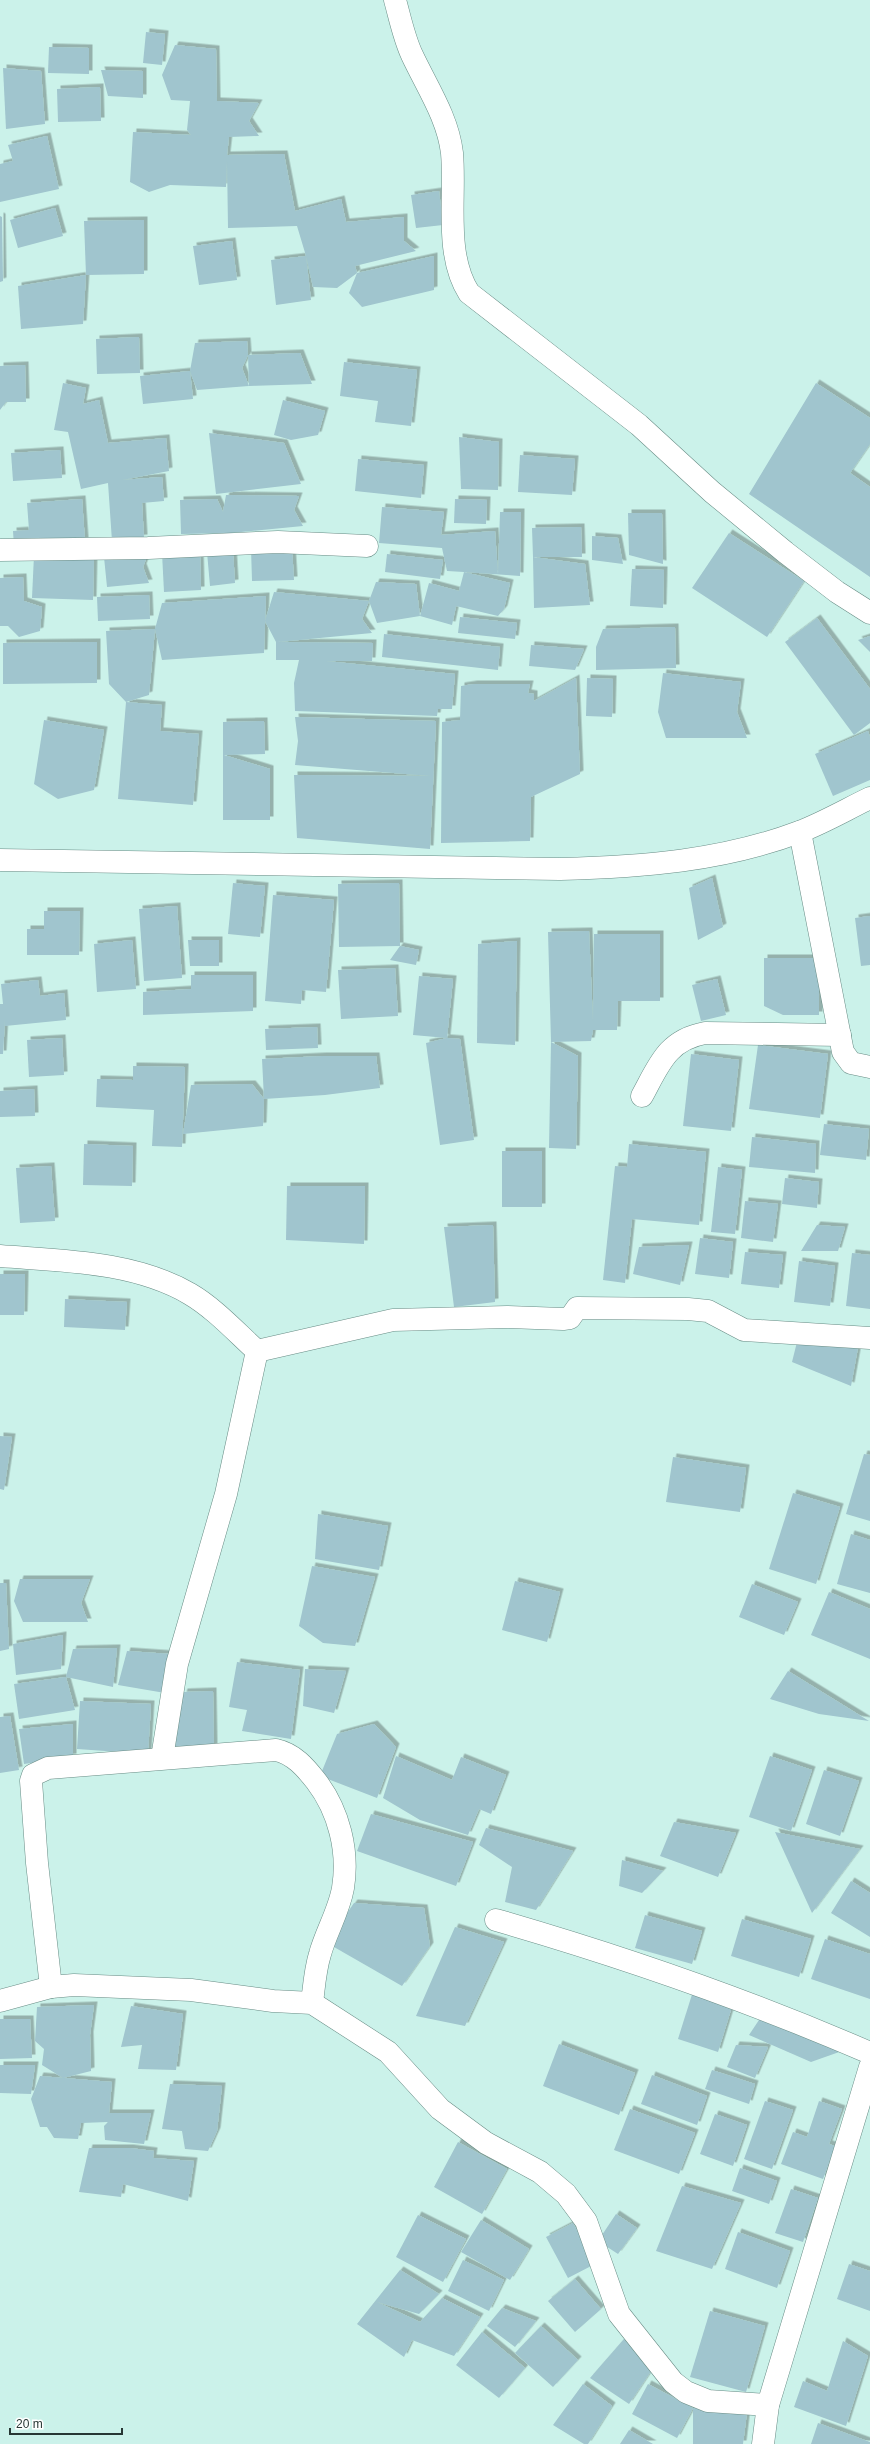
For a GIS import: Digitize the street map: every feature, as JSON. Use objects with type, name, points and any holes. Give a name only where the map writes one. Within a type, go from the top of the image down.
[{"type":"street","points":[[395,0],[411,54],[447,126],[452,155],[452,208],[457,263],[463,285],[469,293],[639,425],[712,492],[785,552],[837,592],[870,613]]},
{"type":"street","points":[[0,550],[148,548],[278,542],[367,546]]},
{"type":"street","points":[[0,860],[560,869],[630,867],[715,856],[752,848],[800,832],[870,798]]},
{"type":"street","points":[[800,832],[843,1052],[851,1063],[870,1067]]},
{"type":"street","points":[[642,1096],[663,1056],[689,1036],[705,1033],[840,1035]]},
{"type":"street","points":[[0,1256],[78,1262],[165,1281],[191,1294],[257,1351]]},
{"type":"street","points":[[257,1351],[393,1320],[507,1317],[563,1319],[570,1318],[577,1308],[688,1308],[708,1311],[744,1330],[870,1338]]},
{"type":"street","points":[[162,1758],[177,1664],[226,1494],[257,1351]]},
{"type":"street","points":[[51,1987],[37,1863],[31,1777],[34,1773],[48,1768],[276,1750],[292,1756],[308,1771],[323,1790],[334,1810],[340,1830],[344,1853],[342,1889],[319,1956],[312,2003]]},
{"type":"street","points":[[496,1920],[588,1947],[710,1988],[870,2053]]},
{"type":"street","points":[[0,2001],[51,1987],[74,1985],[192,1990],[273,2001],[312,2003],[388,2052],[440,2109],[486,2143],[540,2172],[566,2194],[586,2221],[619,2314],[673,2382],[686,2392],[708,2401],[768,2405]]},
{"type":"street","points":[[763,2444],[768,2405],[868,2081]]},
{"type":"building","points":[[146,32],[165,34],[162,65],[143,63]]},
{"type":"building","points":[[175,45],[216,49],[217,101],[259,103],[249,121],[259,136],[229,137],[227,155],[284,154],[295,211],[341,199],[346,222],[404,217],[404,241],[416,251],[355,266],[357,273],[337,288],[313,287],[297,226],[228,228],[227,160],[226,187],[170,185],[149,192],[130,182],[133,132],[191,135],[187,130],[190,101],[171,100],[162,75]]},
{"type":"building","points":[[49,47],[89,48],[89,74],[48,73]]},
{"type":"building","points":[[3,68],[41,71],[45,124],[6,129]]},
{"type":"building","points":[[101,70],[143,71],[143,98],[108,96]]},
{"type":"building","points":[[100,87],[101,121],[58,122],[57,89]]},
{"type":"building","points":[[47,136],[59,189],[0,202],[0,164],[13,161],[8,145]]},
{"type":"building","points":[[439,191],[443,225],[416,228],[411,195]]},
{"type":"building","points":[[55,208],[63,236],[18,248],[10,220]]},
{"type":"building","points":[[0,216],[2,217],[3,281],[0,282]]},
{"type":"building","points":[[144,220],[144,274],[86,275],[84,221]]},
{"type":"building","points":[[232,241],[237,280],[199,285],[193,246]]},
{"type":"building","points":[[306,256],[311,300],[276,305],[271,260]]},
{"type":"building","points":[[434,256],[434,290],[362,307],[349,293],[357,273]]},
{"type":"building","points":[[86,275],[83,324],[21,329],[18,286]]},
{"type":"building","points":[[139,337],[140,373],[97,374],[96,339]]},
{"type":"building","points":[[247,341],[248,355],[242,368],[249,386],[197,390],[190,371],[195,343]]},
{"type":"building","points":[[300,353],[312,384],[249,386],[248,355]]},
{"type":"building","points":[[344,362],[417,370],[411,426],[375,422],[378,401],[340,396]]},
{"type":"building","points":[[25,365],[26,402],[6,402],[0,410],[0,366]]},
{"type":"building","points":[[190,371],[193,399],[143,404],[140,376]]},
{"type":"building","points":[[63,383],[86,388],[83,404],[99,400],[108,443],[166,438],[169,471],[122,480],[162,477],[164,501],[142,503],[144,538],[112,541],[108,483],[81,489],[68,432],[54,430]]},
{"type":"building","points":[[816,383],[870,418],[870,444],[850,473],[870,487],[870,577],[749,494]]},
{"type":"building","points":[[283,400],[325,411],[318,435],[291,440],[274,435]]},
{"type":"building","points":[[209,433],[284,443],[301,484],[216,494]]},
{"type":"building","points":[[459,437],[499,442],[498,490],[461,489]]},
{"type":"building","points":[[60,450],[62,478],[13,481],[11,453]]},
{"type":"building","points":[[520,455],[575,459],[572,495],[518,492]]},
{"type":"building","points":[[358,459],[424,465],[421,498],[355,491]]},
{"type":"building","points":[[226,495],[299,496],[294,510],[303,526],[231,533],[181,534],[180,500],[217,499],[223,512]]},
{"type":"building","points":[[82,499],[85,541],[14,546],[13,531],[29,530],[27,503]]},
{"type":"building","points":[[455,499],[487,500],[486,524],[454,523]]},
{"type":"building","points":[[382,507],[444,512],[441,535],[495,531],[498,574],[500,512],[521,512],[520,576],[447,571],[442,548],[379,543]]},
{"type":"building","points":[[628,513],[662,513],[663,564],[629,555]]},
{"type":"building","points":[[581,527],[582,557],[533,557],[532,528]]},
{"type":"building","points":[[729,533],[804,581],[767,637],[692,588]]},
{"type":"building","points":[[592,536],[618,538],[623,564],[592,560]]},
{"type":"building","points":[[251,548],[292,548],[294,580],[252,581]]},
{"type":"building","points":[[233,550],[235,583],[210,586],[207,552]]},
{"type":"building","points":[[200,551],[201,590],[164,592],[162,553]]},
{"type":"building","points":[[148,554],[143,567],[149,583],[107,587],[104,557]]},
{"type":"building","points":[[387,554],[443,560],[440,579],[385,572]]},
{"type":"building","points":[[34,555],[94,555],[93,600],[32,598]]},
{"type":"building","points":[[533,557],[585,564],[590,605],[534,608]]},
{"type":"building","points":[[632,569],[664,570],[663,608],[630,606]]},
{"type":"building","points":[[464,572],[510,583],[504,609],[498,616],[456,606],[452,625],[420,616],[429,583],[459,591]]},
{"type":"building","points":[[23,577],[24,601],[42,607],[40,631],[19,637],[8,626],[0,626],[0,578]]},
{"type":"building","points":[[376,582],[416,584],[420,616],[377,623],[369,601]]},
{"type":"building","points":[[274,592],[369,601],[362,619],[372,633],[278,642],[373,643],[372,661],[326,661],[455,674],[452,709],[438,709],[437,716],[295,711],[294,683],[299,660],[276,660],[276,642],[265,621]]},
{"type":"building","points":[[149,595],[150,619],[98,621],[97,597]]},
{"type":"building","points":[[266,596],[264,653],[162,660],[155,629],[162,603]]},
{"type":"building","points":[[460,617],[517,623],[515,639],[458,633]]},
{"type":"building","points":[[817,618],[870,689],[870,723],[854,735],[785,642]]},
{"type":"building","points":[[675,627],[676,668],[596,670],[596,647],[603,629]]},
{"type":"building","points":[[155,629],[149,695],[126,702],[109,684],[106,631]]},
{"type":"building","points":[[384,634],[500,647],[498,670],[382,657]]},
{"type":"building","points":[[870,636],[870,652],[858,640]]},
{"type":"building","points":[[97,642],[97,683],[3,684],[3,643]]},
{"type":"building","points":[[531,645],[584,649],[575,670],[529,666]]},
{"type":"building","points":[[663,673],[741,682],[737,712],[747,738],[666,738],[658,712]]},
{"type":"building","points":[[576,678],[580,774],[531,797],[530,841],[441,843],[442,722],[460,720],[461,686],[474,684],[530,684],[528,693],[534,694],[534,701]]},
{"type":"building","points":[[587,678],[613,679],[612,717],[586,716]]},
{"type":"building","points":[[126,702],[162,705],[160,731],[199,734],[193,805],[118,799]]},
{"type":"building","points":[[295,717],[436,721],[430,849],[297,838],[294,775],[431,776],[295,765],[298,741]]},
{"type":"building","points":[[44,720],[104,730],[94,790],[58,799],[34,784]]},
{"type":"building","points":[[264,721],[265,754],[224,755],[270,769],[270,820],[223,820],[223,722]]},
{"type":"building","points":[[868,731],[870,737],[870,780],[833,796],[815,754]]},
{"type":"building","points":[[712,878],[723,927],[698,940],[689,888]]},
{"type":"building","points":[[233,883],[265,886],[260,937],[228,934]]},
{"type":"building","points":[[399,883],[400,946],[339,947],[338,884]]},
{"type":"building","points":[[273,895],[334,900],[326,992],[302,990],[301,1004],[265,1001]]},
{"type":"building","points":[[177,906],[182,978],[144,981],[139,909]]},
{"type":"building","points":[[44,911],[80,911],[79,955],[27,955],[27,929],[44,929]]},
{"type":"building","points":[[870,916],[870,965],[861,966],[855,918]]},
{"type":"building","points":[[589,931],[593,1022],[594,934],[660,934],[660,1001],[618,1001],[617,1030],[593,1030],[591,1041],[551,1042],[548,932]]},
{"type":"building","points":[[132,940],[136,989],[97,992],[94,944]]},
{"type":"building","points":[[188,940],[219,940],[219,966],[190,966]]},
{"type":"building","points":[[517,941],[515,1045],[477,1043],[478,944]]},
{"type":"building","points":[[400,946],[419,950],[416,965],[390,960]]},
{"type":"building","points":[[764,958],[819,958],[819,1015],[783,1015],[764,1006]]},
{"type":"building","points":[[395,968],[398,1016],[341,1019],[338,970]]},
{"type":"building","points":[[191,975],[253,975],[253,1011],[143,1015],[143,992],[191,989]]},
{"type":"building","points":[[419,976],[453,979],[447,1038],[413,1035]]},
{"type":"building","points":[[717,979],[726,1015],[701,1021],[692,985]]},
{"type":"building","points":[[38,980],[40,996],[64,993],[66,1020],[5,1026],[5,1020],[3,1054],[0,1054],[0,1004],[3,1004],[1,984]]},
{"type":"building","points":[[317,1027],[318,1048],[266,1050],[265,1029]]},
{"type":"building","points":[[62,1038],[64,1075],[29,1077],[27,1040]]},
{"type":"building","points":[[447,1038],[460,1039],[474,1140],[440,1145],[426,1043]]},
{"type":"building","points":[[551,1042],[578,1056],[576,1149],[549,1148]]},
{"type":"building","points":[[758,1045],[828,1054],[820,1118],[749,1109]]},
{"type":"building","points":[[691,1054],[739,1060],[731,1131],[683,1126]]},
{"type":"building","points":[[323,1056],[376,1056],[380,1088],[325,1095],[264,1099],[262,1059]]},
{"type":"building","points":[[133,1066],[185,1067],[182,1147],[152,1146],[154,1110],[96,1107],[97,1079],[133,1080]]},
{"type":"building","points":[[252,1084],[264,1099],[263,1126],[183,1134],[191,1085]]},
{"type":"building","points":[[34,1089],[35,1116],[0,1117],[0,1091]]},
{"type":"building","points":[[824,1124],[869,1129],[866,1160],[820,1155]]},
{"type":"building","points":[[752,1137],[816,1144],[815,1173],[749,1167]]},
{"type":"building","points":[[84,1144],[133,1146],[132,1186],[83,1185]]},
{"type":"building","points":[[629,1144],[706,1152],[699,1225],[632,1219],[625,1283],[603,1280],[615,1166],[627,1167]]},
{"type":"building","points":[[502,1151],[542,1151],[542,1207],[502,1207]]},
{"type":"building","points":[[51,1166],[55,1221],[20,1223],[16,1168]]},
{"type":"building","points":[[718,1167],[742,1170],[735,1234],[711,1232]]},
{"type":"building","points":[[785,1178],[819,1182],[817,1208],[782,1204]]},
{"type":"building","points":[[287,1186],[365,1186],[364,1244],[286,1240]]},
{"type":"building","points":[[745,1201],[778,1204],[773,1242],[741,1238]]},
{"type":"building","points":[[493,1225],[495,1302],[454,1307],[444,1227]]},
{"type":"building","points":[[817,1225],[845,1227],[838,1251],[801,1251]]},
{"type":"building","points":[[700,1238],[733,1242],[729,1278],[695,1274]]},
{"type":"building","points":[[689,1245],[680,1285],[633,1274],[639,1247]]},
{"type":"building","points":[[745,1252],[783,1255],[779,1288],[741,1284]]},
{"type":"building","points":[[852,1253],[870,1255],[870,1309],[846,1306]]},
{"type":"building","points":[[799,1261],[835,1266],[830,1306],[794,1302]]},
{"type":"building","points":[[0,1274],[25,1274],[24,1315],[0,1315]]},
{"type":"building","points":[[65,1299],[127,1302],[125,1330],[64,1327]]},
{"type":"building","points":[[798,1338],[859,1342],[851,1386],[792,1362]]},
{"type":"building","points":[[0,1436],[12,1437],[4,1490],[0,1489]]},
{"type":"building","points":[[864,1454],[870,1455],[870,1521],[846,1514]]},
{"type":"building","points":[[673,1457],[746,1468],[740,1512],[666,1502]]},
{"type":"building","points":[[793,1493],[840,1507],[816,1584],[769,1569]]},
{"type":"building","points":[[318,1514],[388,1526],[379,1570],[315,1559]]},
{"type":"building","points":[[851,1534],[870,1540],[870,1593],[837,1584]]},
{"type":"building","points":[[312,1566],[375,1577],[355,1646],[323,1643],[299,1626]]},
{"type":"building","points":[[20,1579],[90,1579],[81,1603],[88,1622],[23,1622],[14,1601]]},
{"type":"building","points":[[515,1581],[560,1592],[547,1642],[502,1630]]},
{"type":"building","points":[[0,1583],[6,1583],[9,1649],[0,1651]]},
{"type":"building","points":[[752,1584],[798,1602],[784,1635],[739,1617]]},
{"type":"building","points":[[829,1592],[870,1609],[870,1659],[811,1635]]},
{"type":"building","points":[[63,1635],[61,1669],[16,1675],[13,1644]]},
{"type":"building","points":[[117,1648],[113,1687],[66,1677],[73,1649]]},
{"type":"building","points":[[127,1651],[171,1654],[165,1693],[118,1685]]},
{"type":"building","points":[[237,1662],[300,1670],[291,1739],[242,1731],[247,1710],[229,1707]]},
{"type":"building","points":[[305,1669],[346,1671],[334,1713],[303,1706]]},
{"type":"building","points":[[788,1671],[869,1721],[819,1714],[770,1699]]},
{"type":"building","points":[[66,1677],[75,1710],[19,1719],[14,1684]]},
{"type":"building","points":[[213,1691],[214,1750],[183,1750],[170,1746],[184,1692]]},
{"type":"building","points":[[80,1701],[151,1704],[148,1754],[77,1749]]},
{"type":"building","points":[[10,1716],[19,1770],[0,1773],[0,1717]]},
{"type":"building","points":[[73,1724],[73,1757],[24,1764],[19,1729]]},
{"type":"building","points":[[374,1724],[396,1747],[377,1798],[320,1776],[337,1734]]},
{"type":"building","points":[[396,1756],[452,1780],[461,1757],[506,1775],[491,1814],[479,1809],[468,1835],[420,1820],[383,1798]]},
{"type":"building","points":[[770,1756],[812,1770],[791,1831],[749,1817]]},
{"type":"building","points":[[824,1770],[859,1781],[840,1836],[806,1824]]},
{"type":"building","points":[[371,1814],[473,1842],[456,1886],[357,1851]]},
{"type":"building","points":[[674,1822],[736,1833],[718,1877],[660,1856]]},
{"type":"building","points":[[486,1828],[573,1851],[536,1910],[505,1902],[512,1867],[479,1845]]},
{"type":"building","points":[[775,1832],[860,1849],[812,1913]]},
{"type":"building","points":[[622,1860],[663,1871],[642,1893],[619,1886]]},
{"type":"building","points":[[851,1881],[870,1893],[870,1937],[831,1913]]},
{"type":"building","points":[[354,1903],[424,1908],[430,1946],[402,1986],[334,1947],[336,1929]]},
{"type":"building","points":[[645,1915],[702,1931],[692,1964],[635,1948]]},
{"type":"building","points":[[742,1919],[811,1939],[799,1977],[731,1956]]},
{"type":"building","points":[[455,1927],[504,1942],[465,2026],[416,2016]]},
{"type":"building","points":[[825,1939],[870,1954],[870,1999],[811,1979]]},
{"type":"building","points":[[694,1988],[734,2000],[718,2052],[678,2039]]},
{"type":"building","points":[[94,2005],[90,2035],[91,2071],[63,2078],[42,2065],[44,2049],[35,2041],[37,2007]]},
{"type":"building","points":[[131,2006],[183,2014],[176,2070],[138,2069],[142,2045],[121,2047]]},
{"type":"building","points":[[765,2011],[842,2051],[811,2062],[749,2035]]},
{"type":"building","points":[[0,2019],[30,2019],[32,2058],[0,2059]]},
{"type":"building","points":[[559,2044],[635,2073],[619,2115],[543,2086]]},
{"type":"building","points":[[736,2045],[768,2047],[755,2078],[727,2067]]},
{"type":"building","points":[[0,2065],[35,2065],[31,2094],[0,2093]]},
{"type":"building","points":[[712,2070],[755,2084],[749,2104],[705,2089]]},
{"type":"building","points":[[652,2075],[707,2096],[697,2125],[641,2104]]},
{"type":"building","points":[[40,2076],[112,2082],[109,2113],[151,2113],[144,2144],[105,2140],[104,2126],[108,2122],[81,2123],[78,2139],[54,2138],[47,2127],[40,2127],[31,2099]]},
{"type":"building","points":[[170,2084],[222,2086],[217,2131],[208,2151],[185,2149],[182,2131],[162,2129]]},
{"type":"building","points":[[765,2101],[793,2110],[772,2169],[744,2159]]},
{"type":"building","points":[[819,2101],[842,2109],[829,2144],[835,2146],[823,2179],[781,2164],[793,2132],[807,2137]]},
{"type":"building","points":[[630,2109],[695,2133],[679,2174],[614,2150]]},
{"type":"building","points":[[715,2114],[747,2125],[733,2166],[700,2154]]},
{"type":"building","points":[[458,2142],[507,2169],[482,2214],[434,2187]]},
{"type":"building","points":[[89,2148],[130,2148],[154,2151],[153,2158],[194,2161],[188,2201],[123,2184],[121,2197],[79,2192]]},
{"type":"building","points":[[740,2168],[777,2181],[769,2204],[732,2191]]},
{"type":"building","points":[[682,2186],[741,2203],[712,2269],[656,2251]]},
{"type":"building","points":[[791,2189],[818,2198],[803,2242],[775,2233]]},
{"type":"building","points":[[616,2214],[637,2228],[618,2254],[598,2241]]},
{"type":"building","points":[[418,2215],[466,2239],[443,2282],[396,2257]]},
{"type":"building","points":[[481,2220],[529,2249],[510,2280],[461,2252]]},
{"type":"building","points":[[573,2223],[595,2264],[568,2278],[546,2237]]},
{"type":"building","points":[[738,2232],[790,2251],[777,2288],[725,2269]]},
{"type":"building","points":[[463,2260],[504,2280],[489,2311],[448,2291]]},
{"type":"building","points":[[849,2264],[870,2271],[870,2311],[837,2299]]},
{"type":"building","points":[[400,2270],[439,2294],[419,2314],[377,2302],[420,2322],[442,2298],[480,2317],[454,2356],[412,2340],[404,2357],[357,2324]]},
{"type":"building","points":[[575,2279],[601,2309],[575,2332],[548,2301]]},
{"type":"building","points":[[502,2308],[536,2321],[515,2347],[487,2326]]},
{"type":"building","points":[[710,2311],[765,2326],[746,2392],[690,2377]]},
{"type":"building","points":[[541,2326],[578,2360],[553,2387],[515,2353]]},
{"type":"building","points":[[482,2332],[525,2368],[499,2398],[456,2365]]},
{"type":"building","points":[[624,2339],[651,2371],[629,2404],[590,2378]]},
{"type":"building","points":[[843,2341],[868,2356],[846,2426],[794,2407],[803,2381],[827,2391]]},
{"type":"building","points":[[583,2384],[612,2406],[588,2444],[584,2444],[553,2425]]},
{"type":"building","points":[[648,2384],[693,2408],[677,2438],[632,2414]]},
{"type":"building","points":[[693,2408],[747,2412],[743,2444],[693,2444]]},
{"type":"building","points":[[818,2423],[870,2442],[870,2444],[811,2444]]},
{"type":"building","points":[[629,2430],[653,2444],[620,2444]]}]
